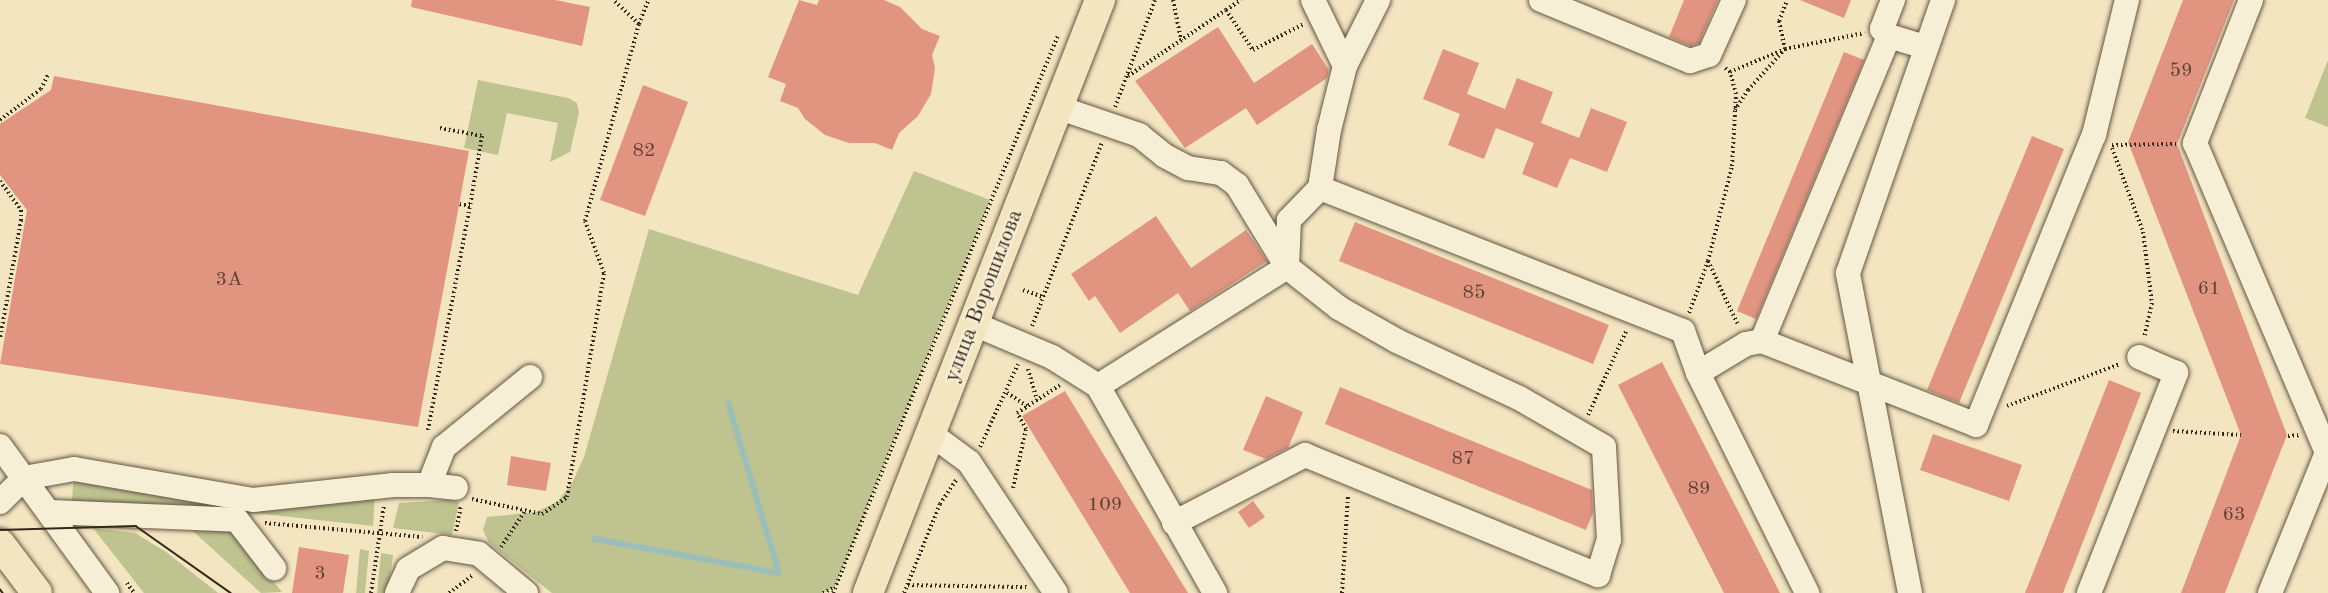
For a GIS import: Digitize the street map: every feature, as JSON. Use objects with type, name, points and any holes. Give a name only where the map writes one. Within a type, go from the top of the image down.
[{"type":"main road","name":"улица Ворошилова","points":[[868,593],[1100,0]]},
{"type":"main road","points":[[0,544],[38,593]]},
{"type":"street","points":[[1287,267],[1289,220],[1320,188],[1329,130],[1346,66],[1377,0]]},
{"type":"street","points":[[1541,0],[1690,61],[1709,55],[1734,0]]},
{"type":"street","points":[[1698,373],[1754,342],[1886,32],[1893,0]]},
{"type":"street","points":[[1910,593],[1872,387],[1848,273],[1943,0]]},
{"type":"street","points":[[1754,342],[1976,425],[2100,147],[2127,0]]},
{"type":"street","points":[[2251,0],[2195,142],[2327,452],[2270,593]]},
{"type":"street","points":[[1317,8],[1346,66]]},
{"type":"street","points":[[1886,32],[1925,47]]},
{"type":"street","points":[[1057,107],[1110,123],[1139,135],[1165,156],[1188,168],[1221,173],[1237,185],[1287,267],[1359,319],[1519,398],[1604,447],[1609,540],[1598,575],[1305,455],[1174,523]]},
{"type":"street","points":[[1320,188],[1683,330],[1698,373],[1808,593]]},
{"type":"street","points":[[1089,380],[1287,267]]},
{"type":"street","points":[[974,324],[1089,380],[1215,593]]},
{"type":"street","points":[[2089,593],[2176,373],[2139,357]]},
{"type":"street","points":[[429,485],[444,447],[530,376]]},
{"type":"street","points":[[931,434],[969,462],[1045,590]]},
{"type":"street","points":[[0,446],[108,593]]},
{"type":"street","points":[[0,502],[24,478],[74,469],[253,500],[386,486],[429,485],[459,493]]},
{"type":"street","points":[[50,512],[237,520],[274,568]]},
{"type":"street","points":[[397,593],[408,569],[443,548],[479,554],[526,593]]},
{"type":"path","points":[[613,0],[639,24]]},
{"type":"path","points":[[459,493],[542,514],[567,497],[604,273],[585,221],[639,24],[648,0]]},
{"type":"path","points":[[904,593],[940,504],[984,442],[1007,393],[1155,0]]},
{"type":"path","points":[[1173,0],[1181,39]]},
{"type":"path","points":[[1127,76],[1241,0]]},
{"type":"path","points":[[1785,49],[1779,21],[1787,0]]},
{"type":"path","points":[[1226,10],[1253,50],[1317,8]]},
{"type":"path","points":[[833,593],[1059,32]]},
{"type":"path","points":[[1730,72],[1785,49],[1886,32]]},
{"type":"path","points":[[1735,110],[1748,90],[1785,49]]},
{"type":"path","points":[[1683,330],[1708,261],[1732,166],[1736,94],[1730,72],[1709,55]]},
{"type":"path","points":[[0,120],[41,89],[48,74]]},
{"type":"path","points":[[428,430],[482,136],[440,128]]},
{"type":"path","points":[[1980,416],[2139,357],[2152,303],[2145,244],[2100,147],[2195,142]]},
{"type":"path","points":[[0,182],[13,195],[21,210],[0,339]]},
{"type":"path","points":[[459,204],[470,206]]},
{"type":"path","points":[[1708,261],[1754,342]]},
{"type":"path","points":[[1023,290],[1043,297]]},
{"type":"path","points":[[1581,433],[1635,312]]},
{"type":"path","points":[[1024,349],[1037,400]]},
{"type":"path","points":[[1013,488],[1026,429],[1017,413],[1037,400],[1089,380]]},
{"type":"path","points":[[1007,393],[1027,406]]},
{"type":"path","points":[[2154,429],[2241,435]]},
{"type":"path","points":[[1342,593],[1350,474]]},
{"type":"path","points":[[371,593],[375,553],[382,533],[386,486]]},
{"type":"path","points":[[495,555],[525,511]]},
{"type":"path","points":[[237,520],[434,538]]},
{"type":"path","points":[[908,585],[1045,590]]},
{"type":"path","points":[[823,593],[835,587]]},
{"type":"green space","points":[[2328,60],[2328,127],[2305,118]]},
{"type":"green space","points":[[478,80],[568,98],[577,103],[579,113],[570,152],[550,162],[558,123],[507,113],[498,155],[464,148]]},
{"type":"green space","points":[[914,171],[990,200],[835,587],[823,593],[552,593],[489,543],[483,530],[487,517],[536,512],[557,502],[572,483],[584,457],[649,229],[858,295]]},
{"type":"green space","points":[[79,480],[375,495],[373,526],[253,513],[78,506],[72,501],[73,484]]},
{"type":"green space","points":[[447,500],[459,502],[452,535],[393,528],[399,503]]},
{"type":"green space","points":[[184,523],[225,524],[282,592],[261,593]]},
{"type":"green space","points":[[93,528],[135,533],[166,552],[218,593],[144,593]]},
{"type":"green space","points":[[360,549],[369,551],[365,593],[356,593]]},
{"type":"green space","points":[[381,553],[393,555],[388,593],[377,593]]},
{"type":"building","points":[[412,0],[555,0],[590,7],[582,46],[411,7]]},
{"type":"building","points":[[799,0],[817,5],[819,0],[884,0],[900,7],[922,29],[940,36],[932,55],[935,68],[931,94],[918,116],[899,133],[892,150],[875,143],[849,143],[825,135],[805,119],[798,108],[780,101],[786,84],[768,77]]},
{"type":"building","points":[[1684,0],[1718,0],[1699,43],[1691,46],[1669,37]]},
{"type":"building","points":[[1800,0],[1851,0],[1844,18]]},
{"type":"building","points":[[2183,0],[2234,0],[2177,144],[2287,435],[2225,593],[2181,593],[2241,435],[2128,142]]},
{"type":"building","points":[[1218,27],[1254,83],[1312,44],[1329,70],[1327,78],[1257,125],[1246,108],[1185,148],[1135,81]]},
{"type":"building","points":[[1443,49],[1479,63],[1467,94],[1505,109],[1517,78],[1553,92],[1541,123],[1579,138],[1591,108],[1627,122],[1607,172],[1570,158],[1557,188],[1522,174],[1534,143],[1496,128],[1484,159],[1448,145],[1460,114],[1423,99]]},
{"type":"building","points":[[1844,52],[1864,60],[1756,319],[1737,311]]},
{"type":"building","points":[[54,76],[469,151],[418,427],[0,364],[27,210],[0,175],[0,124],[51,90]]},
{"type":"building","points":[[643,85],[688,102],[645,216],[600,200]]},
{"type":"building","points":[[2032,136],[2064,149],[1959,403],[1927,390]]},
{"type":"building","points":[[1156,216],[1191,268],[1246,230],[1267,261],[1190,311],[1178,293],[1120,333],[1095,296],[1089,301],[1071,274]]},
{"type":"building","points":[[1355,222],[1609,325],[1593,364],[1339,261]]},
{"type":"building","points":[[1662,362],[1780,593],[1724,593],[1618,385]]},
{"type":"building","points":[[2109,380],[2141,393],[2063,593],[2025,593]]},
{"type":"building","points":[[1340,387],[1592,490],[1593,513],[1586,530],[1325,424]]},
{"type":"building","points":[[1065,391],[1188,593],[1130,593],[1022,416]]},
{"type":"building","points":[[1266,396],[1303,412],[1288,448],[1266,459],[1243,450]]},
{"type":"building","points":[[1933,434],[2022,465],[2009,501],[1920,470]]},
{"type":"building","points":[[511,456],[551,463],[546,491],[507,485]]},
{"type":"building","points":[[1253,501],[1265,517],[1249,528],[1238,512]]},
{"type":"building","points":[[299,547],[349,555],[343,593],[292,593]]},
{"type":"waterway","points":[[595,539],[779,573],[728,403]]},
{"type":"tram line","points":[[0,530],[136,526],[231,593]]},
{"type":"tram line","points":[[0,589],[3,593]]}]
